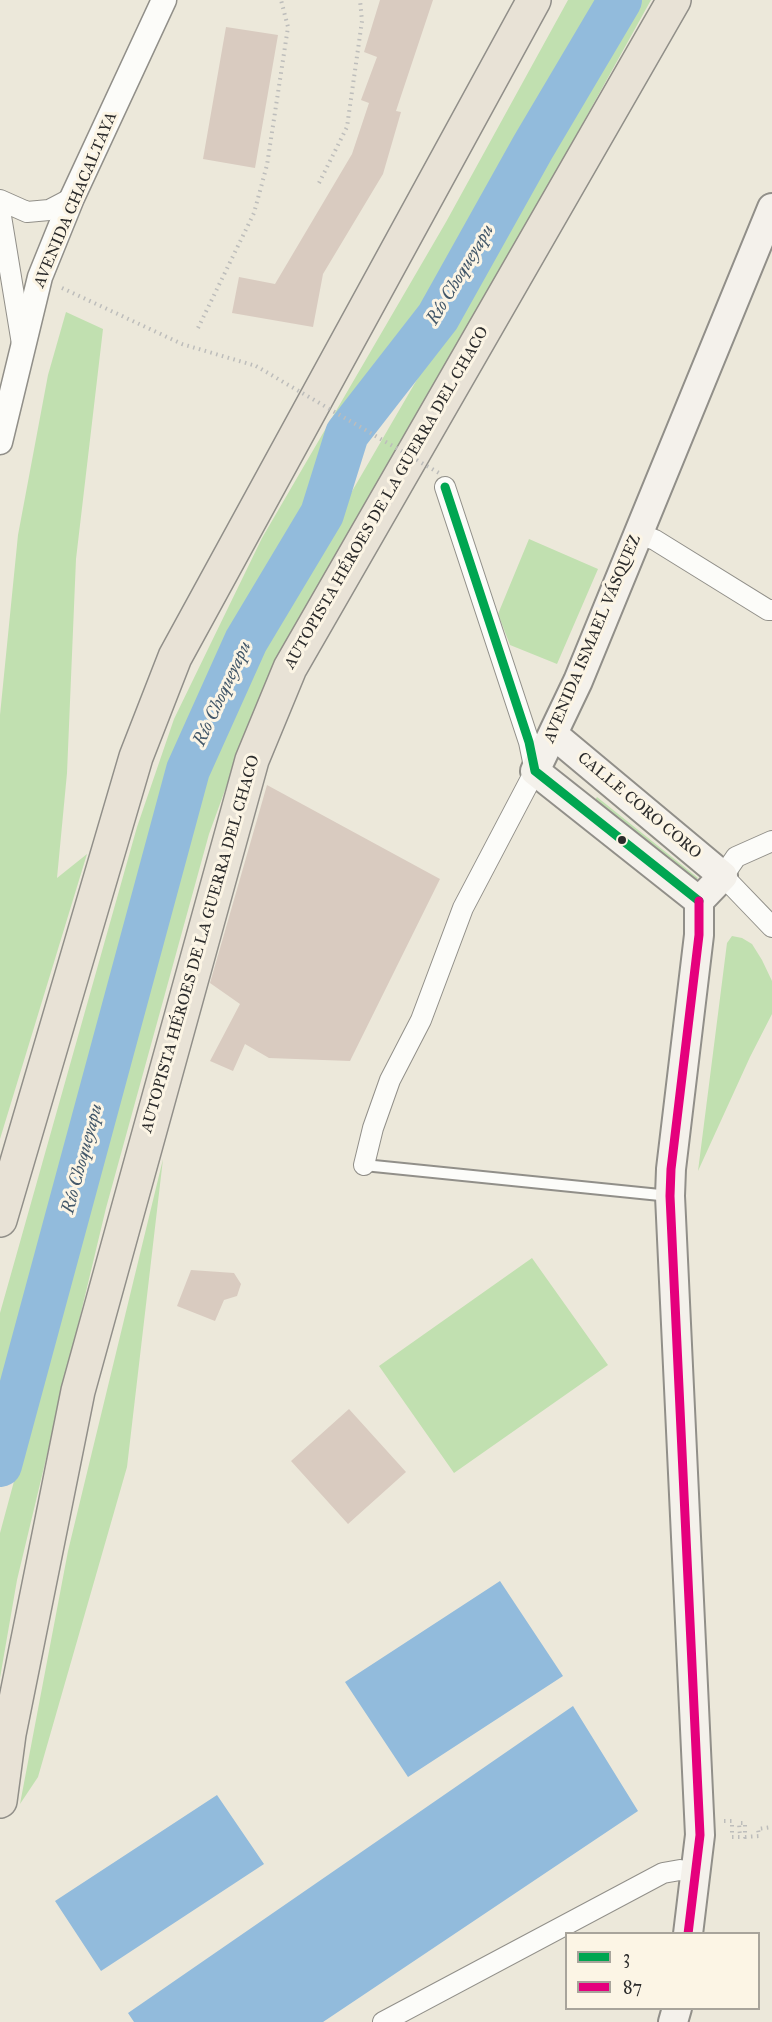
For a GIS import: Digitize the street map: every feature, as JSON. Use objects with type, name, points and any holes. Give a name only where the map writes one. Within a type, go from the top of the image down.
[{"type":"highway","points":[[0,1220],[136,757],[175,657],[534,0]]},
{"type":"highway","name":"AUTOPISTA HÉROES DE LA GUERRA DEL CHACO","points":[[0,1801],[9,1734],[78,1391],[252,760],[290,668],[674,0]]},
{"type":"main road","name":"AVENIDA ISMAEL VÁSQUEZ","points":[[535,771],[554,735],[772,208]]},
{"type":"main road","name":"CALLE CORO CORO","points":[[554,735],[723,876]]},
{"type":"main road","points":[[535,771],[699,901]]},
{"type":"main road","points":[[688,1932],[700,1835],[670,1196],[671,1169],[699,935],[699,901],[723,876]]},
{"type":"street","name":"AVENIDA CHACALTAYA","points":[[0,442],[40,277],[72,198],[165,0]]},
{"type":"street","points":[[0,200],[27,212],[50,210],[72,198]]},
{"type":"street","points":[[0,210],[22,349]]},
{"type":"street","points":[[442,480],[529,742],[535,771]]},
{"type":"street","points":[[637,533],[654,540],[768,610],[772,610]]},
{"type":"street","name":"AVENIDA ISMAEL VÁSQUEZ","points":[[364,1165],[373,1128],[390,1080],[420,1020],[463,908],[535,771]]},
{"type":"street","points":[[723,876],[735,857],[772,841]]},
{"type":"street","name":"CALLE CORO CORO","points":[[723,876],[772,926]]},
{"type":"street","points":[[383,2022],[663,1873],[680,1870],[696,1873]]},
{"type":"lane","points":[[364,1165],[670,1196]]},
{"type":"path","points":[[198,328],[254,213],[267,165],[288,27],[281,0]]},
{"type":"path","points":[[319,183],[347,127],[362,21],[360,0]]},
{"type":"path","points":[[40,277],[182,344],[256,366],[442,480]]},
{"type":"path","points":[[724,1829],[724,1821],[732,1821],[732,1837],[740,1837],[739,1823],[745,1822],[745,1838],[759,1836],[758,1829],[772,1827]]},
{"type":"green space","points":[[568,0],[602,0],[230,648],[177,764],[139,901],[84,1082],[0,1402],[0,1313],[137,827],[174,719],[262,538],[446,222]]},
{"type":"green space","points":[[630,0],[651,0],[248,727],[209,834],[106,1208],[17,1580],[0,1678],[0,1533],[198,801],[262,646],[522,199]]},
{"type":"green space","points":[[66,312],[103,329],[76,559],[67,773],[57,878],[87,854],[0,1139],[0,715],[18,535],[48,375]]},
{"type":"green space","points":[[529,539],[598,569],[557,664],[510,645],[498,614]]},
{"type":"green space","points":[[597,797],[698,878],[692,885],[592,805]]},
{"type":"green space","points":[[732,936],[742,938],[752,944],[762,960],[772,981],[772,1014],[698,1171],[727,943]]},
{"type":"green space","points":[[163,1159],[127,1467],[38,1777],[20,1804],[68,1551]]},
{"type":"green space","points":[[532,1258],[608,1365],[454,1473],[379,1366]]},
{"type":"water","points":[[500,1581],[563,1676],[408,1777],[345,1682]]},
{"type":"water","points":[[573,1706],[638,1811],[323,2022],[134,2022],[128,2013]]},
{"type":"water","points":[[217,1795],[264,1864],[101,1971],[55,1901]]},
{"type":"building","points":[[380,0],[433,0],[396,111],[401,112],[383,174],[323,274],[313,327],[232,313],[239,277],[275,284],[352,154],[369,103],[361,100],[377,57],[364,52]]},
{"type":"building","points":[[226,27],[278,35],[255,168],[203,159]]},
{"type":"building","points":[[267,785],[440,879],[350,1061],[269,1058],[245,1044],[233,1071],[210,1061],[240,1004],[210,983]]},
{"type":"building","points":[[191,1270],[234,1273],[241,1284],[237,1296],[224,1300],[215,1321],[177,1306]]},
{"type":"building","points":[[349,1409],[406,1472],[348,1524],[291,1461]]},
{"type":"waterway","name":"Río Choqueyapu","points":[[0,1465],[188,770],[246,641],[322,514],[347,434],[438,317],[533,147],[620,0]]},
{"type":"transit line","name":"3","points":[[445,487],[529,742],[535,771],[699,901]]},
{"type":"transit line","name":"87","points":[[688,1932],[700,1835],[670,1196],[671,1169],[699,935],[699,901]]}]
